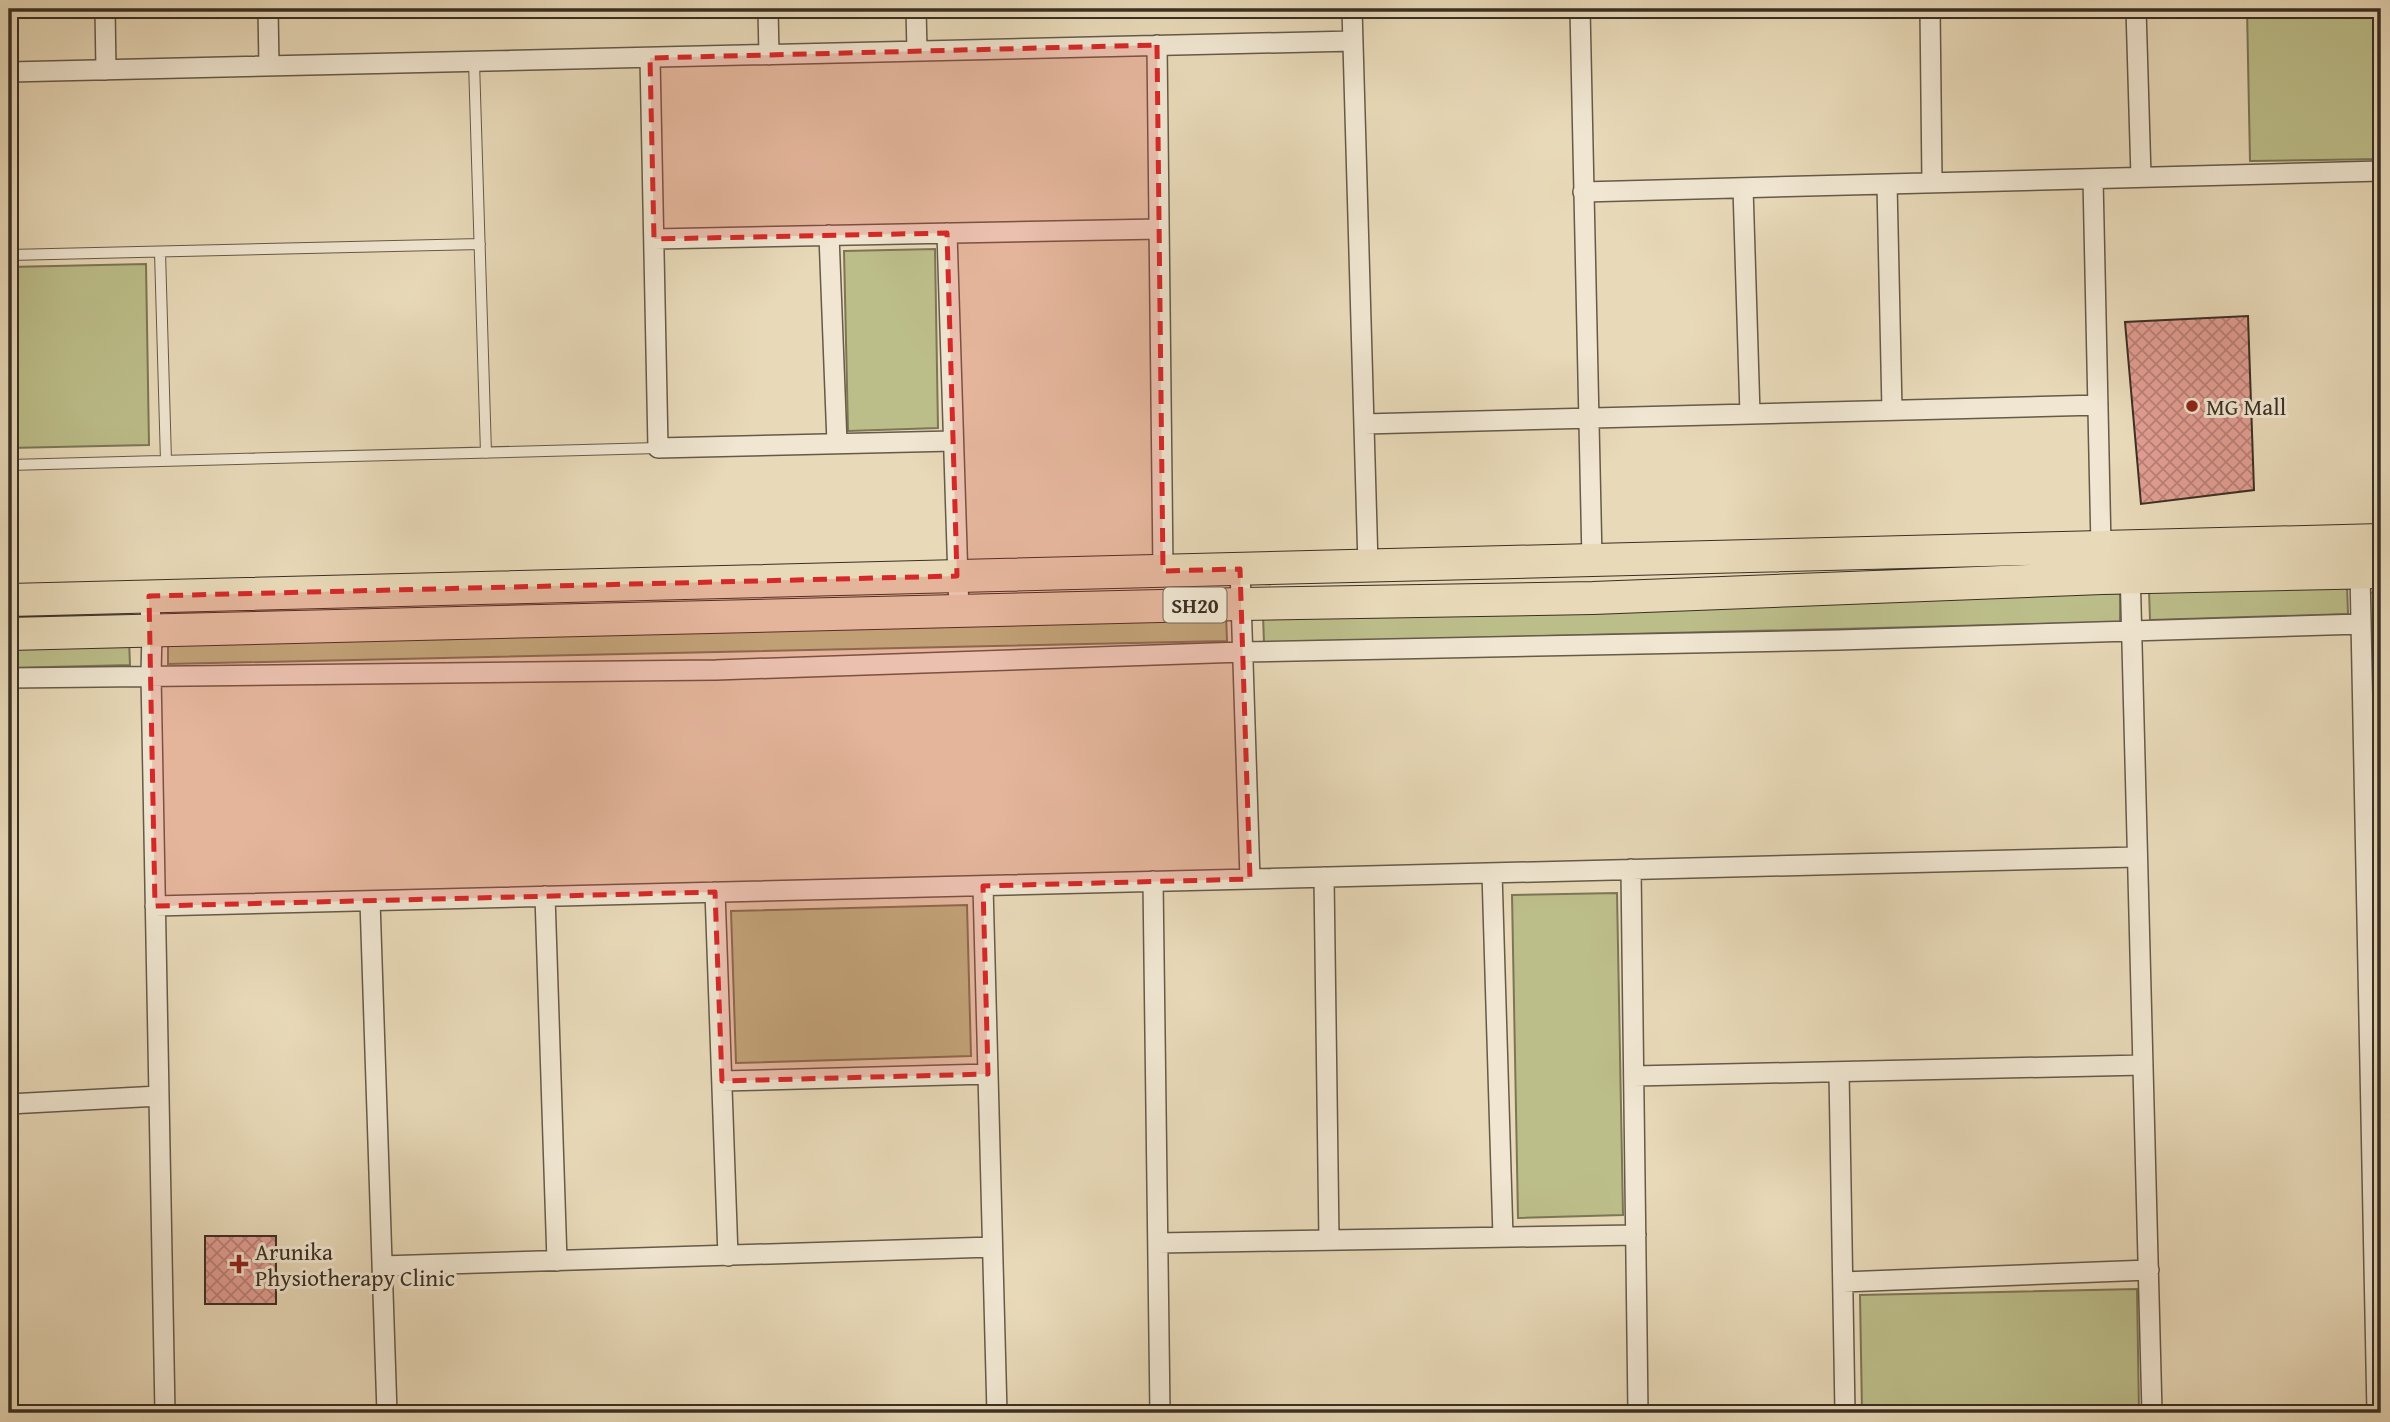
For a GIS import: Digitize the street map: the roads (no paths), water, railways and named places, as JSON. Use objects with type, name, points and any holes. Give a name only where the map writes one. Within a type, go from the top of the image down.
[{"type":"main road","name":"SH20","points":[[9,600],[2381,540]]},
{"type":"main road","name":"SH20","points":[[9,634],[1593,598],[2130,577],[2371,572]]},
{"type":"street","points":[[105,9],[106,70]]},
{"type":"street","points":[[268,9],[269,66]]},
{"type":"street","points":[[768,9],[769,55]]},
{"type":"street","points":[[916,9],[917,51]]},
{"type":"street","points":[[1352,9],[1368,565]]},
{"type":"street","points":[[1580,9],[1592,560]]},
{"type":"street","points":[[1930,9],[1931,183]]},
{"type":"street","points":[[2136,9],[2141,177]]},
{"type":"street","points":[[9,72],[1353,41]]},
{"type":"street","points":[[1157,46],[1163,571]]},
{"type":"street","points":[[650,58],[659,448],[953,440]]},
{"type":"street","points":[[1583,192],[2381,172]]},
{"type":"street","points":[[2093,179],[2098,405],[2115,547],[2130,577],[2152,1413]]},
{"type":"street","points":[[1887,184],[1892,410]]},
{"type":"street","points":[[1743,188],[1750,414]]},
{"type":"street","points":[[654,239],[1159,229]]},
{"type":"street","points":[[947,233],[959,612]]},
{"type":"street","points":[[829,235],[837,443]]},
{"type":"street","points":[[1364,424],[2098,405]]},
{"type":"street","points":[[1240,569],[1250,879]]},
{"type":"street","points":[[2371,572],[2361,624],[2377,1413]]},
{"type":"street","points":[[149,596],[152,631],[165,1413]]},
{"type":"street","points":[[9,678],[716,670],[1242,652],[1811,640],[2361,624]]},
{"type":"street","points":[[155,906],[2137,857]]},
{"type":"street","points":[[1631,869],[1638,1413]]},
{"type":"street","points":[[1492,873],[1503,1237]]},
{"type":"street","points":[[1324,877],[1329,1240]]},
{"type":"street","points":[[1153,881],[1160,1413]]},
{"type":"street","points":[[983,886],[996,1413]]},
{"type":"street","points":[[715,892],[728,1256]]},
{"type":"street","points":[[545,896],[557,1261]]},
{"type":"street","points":[[370,901],[387,1413]]},
{"type":"street","points":[[1634,1076],[2143,1065]]},
{"type":"street","points":[[1839,1072],[1845,1413]]},
{"type":"street","points":[[722,1081],[988,1074]]},
{"type":"street","points":[[9,1104],[159,1096]]},
{"type":"street","points":[[1158,1243],[1636,1235]]},
{"type":"street","points":[[382,1266],[992,1248]]},
{"type":"street","points":[[1843,1282],[2149,1270]]},
{"type":"lane","points":[[474,62],[486,453]]},
{"type":"lane","points":[[9,256],[480,244]]},
{"type":"lane","points":[[160,252],[166,461]]},
{"type":"lane","points":[[9,465],[659,448]]},
{"type":"place","name":"MG Mall","points":[[2192,406]]},
{"type":"place","name":"Arunika Physiotherapy Clinic","points":[[239,1264]]}]
